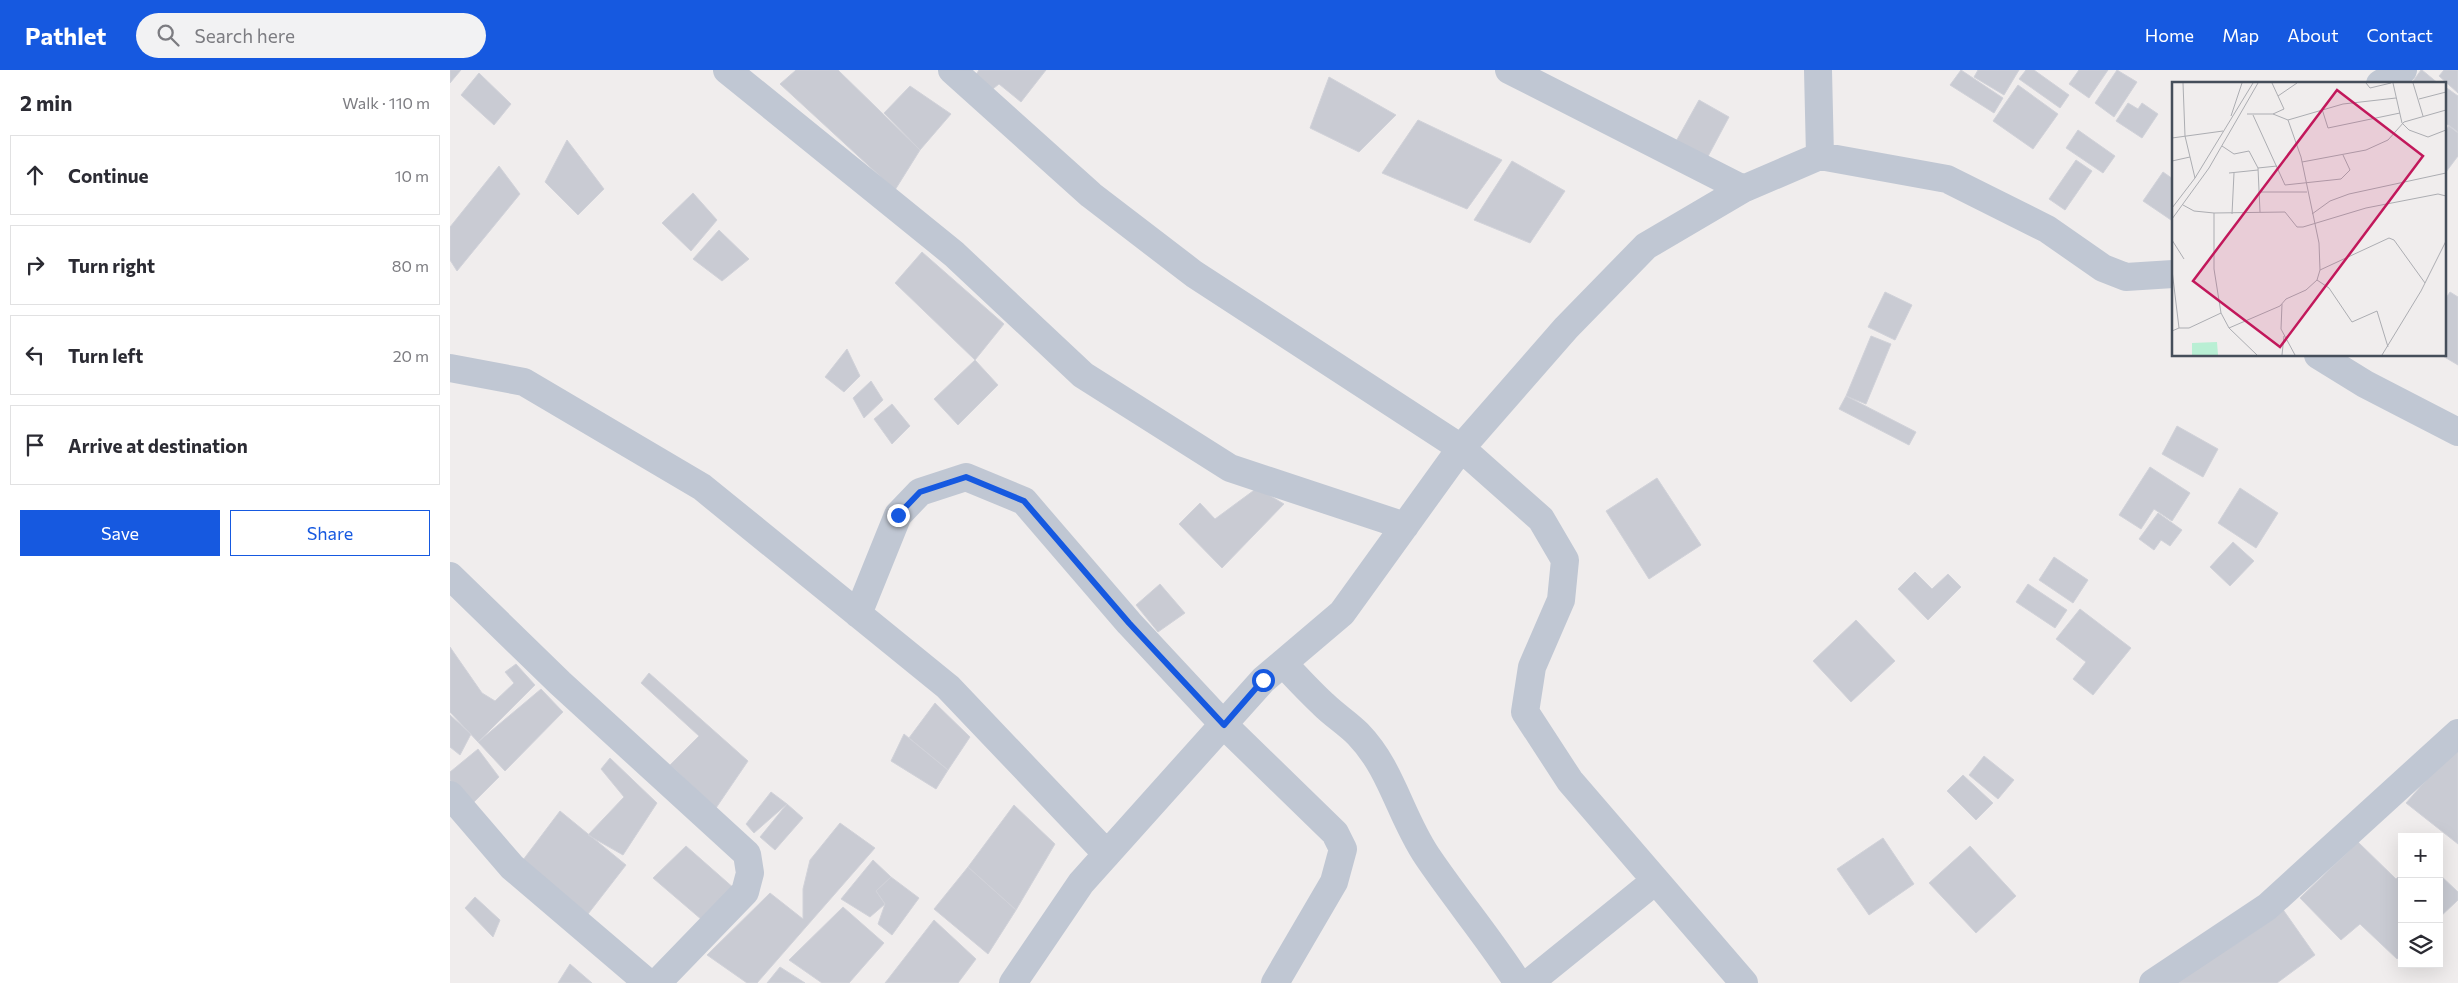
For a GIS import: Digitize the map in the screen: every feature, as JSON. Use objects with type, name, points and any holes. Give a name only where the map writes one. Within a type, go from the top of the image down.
[{"type":"street","points":[[727,70],[954,254],[1083,375],[1230,468],[1405,526]]},
{"type":"street","points":[[952,70],[1091,194],[1194,274],[1461,448],[1541,519],[1565,560],[1561,600],[1532,667],[1525,712],[1570,780],[1744,983]]},
{"type":"street","points":[[1509,70],[1743,188]]},
{"type":"street","points":[[1818,70],[1820,156]]},
{"type":"street","points":[[2372,82],[2378,70]]},
{"type":"street","points":[[2383,82],[2403,70]]},
{"type":"street","points":[[1013,983],[1081,883],[1263,680],[1342,613],[1461,448],[1566,328],[1646,246],[1743,188],[1820,156],[1946,180],[2048,229],[2103,268],[2126,277],[2169,269]]},
{"type":"street","points":[[2320,356],[2365,384],[2458,432]]},
{"type":"street","points":[[450,368],[524,382],[702,487],[948,687],[1107,854]]},
{"type":"street","points":[[858,614],[898,515],[920,492],[966,477],[1024,501],[1129,623],[1224,725],[1335,833],[1343,850],[1334,882],[1275,983]]},
{"type":"street","points":[[450,576],[560,683],[747,854],[750,873],[745,892],[657,983]]},
{"type":"street","points":[[1283,663],[1324,705],[1358,734],[1392,783],[1407,822],[1426,856],[1491,941],[1518,983]]},
{"type":"street","points":[[2153,983],[2267,907],[2458,733]]},
{"type":"street","points":[[450,795],[512,867],[648,983]]},
{"type":"street","points":[[1529,983],[1656,881]]},
{"type":"building","points":[[450,70],[461,70],[450,83]]},
{"type":"building","points":[[796,70],[838,70],[920,150],[895,190],[780,84]]},
{"type":"building","points":[[979,70],[1046,70],[1021,102],[999,84],[989,92],[975,76]]},
{"type":"building","points":[[1961,70],[2003,98],[1994,113],[1950,85]]},
{"type":"building","points":[[1978,70],[2019,70],[2004,95],[1974,77]]},
{"type":"building","points":[[2026,70],[2034,70],[2069,95],[2060,108],[2019,79]]},
{"type":"building","points":[[2079,70],[2108,70],[2089,98],[2069,84]]},
{"type":"building","points":[[2117,70],[2137,82],[2114,117],[2095,103]]},
{"type":"building","points":[[2422,70],[2437,82],[2412,82]]},
{"type":"building","points":[[2444,70],[2458,70],[2458,93],[2446,82],[2439,76]]},
{"type":"building","points":[[479,73],[511,104],[494,125],[461,95]]},
{"type":"building","points":[[1329,77],[1396,115],[1359,152],[1310,128]]},
{"type":"building","points":[[2018,85],[2058,114],[2033,149],[1993,121]]},
{"type":"building","points":[[910,86],[951,114],[920,150],[884,113]]},
{"type":"building","points":[[2446,87],[2458,96],[2458,132],[2446,123]]},
{"type":"building","points":[[1699,100],[1729,117],[1705,162],[1674,145]]},
{"type":"building","points":[[2128,103],[2138,109],[2142,103],[2158,114],[2142,138],[2116,121]]},
{"type":"building","points":[[1418,120],[1502,160],[1467,209],[1382,173]]},
{"type":"building","points":[[2449,126],[2458,133],[2458,156],[2446,172],[2446,130]]},
{"type":"building","points":[[2078,130],[2115,156],[2103,173],[2066,148]]},
{"type":"building","points":[[567,140],[604,189],[578,215],[545,182]]},
{"type":"building","points":[[2076,160],[2092,171],[2065,210],[2049,199]]},
{"type":"building","points":[[1512,161],[1565,191],[1530,243],[1474,220]]},
{"type":"building","points":[[499,166],[520,194],[457,271],[450,260],[450,227]]},
{"type":"building","points":[[2163,172],[2172,178],[2171,220],[2143,201]]},
{"type":"building","points":[[693,193],[717,220],[691,251],[662,223]]},
{"type":"building","points":[[719,230],[749,259],[722,281],[693,259]]},
{"type":"building","points":[[922,252],[1004,324],[975,360],[895,283]]},
{"type":"building","points":[[1885,292],[1912,305],[1895,340],[1868,327]]},
{"type":"building","points":[[2450,292],[2458,297],[2458,365],[2443,356],[2446,356],[2446,298]]},
{"type":"building","points":[[1871,336],[1891,344],[1866,404],[1846,396]]},
{"type":"building","points":[[847,349],[860,376],[844,392],[825,377]]},
{"type":"building","points":[[975,360],[998,385],[958,425],[934,399]]},
{"type":"building","points":[[871,381],[883,400],[864,418],[853,398]]},
{"type":"building","points":[[1846,396],[1916,432],[1909,445],[1839,409]]},
{"type":"building","points":[[892,404],[910,426],[892,444],[874,419]]},
{"type":"building","points":[[2177,426],[2218,449],[2203,477],[2162,454]]},
{"type":"building","points":[[2150,467],[2190,493],[2172,521],[2154,509],[2141,529],[2119,515]]},
{"type":"building","points":[[1657,478],[1701,545],[1649,579],[1606,511]]},
{"type":"building","points":[[1257,488],[1284,504],[1222,568],[1179,524],[1200,503],[1215,519]]},
{"type":"building","points":[[2240,488],[2278,513],[2256,548],[2218,523]]},
{"type":"building","points":[[2158,513],[2182,530],[2170,546],[2161,540],[2154,550],[2139,539]]},
{"type":"building","points":[[2233,542],[2254,561],[2230,586],[2210,567]]},
{"type":"building","points":[[2054,557],[2088,580],[2073,603],[2039,580]]},
{"type":"building","points":[[1915,572],[1932,589],[1948,574],[1961,587],[1928,620],[1898,589]]},
{"type":"building","points":[[1160,584],[1185,613],[1158,632],[1136,605]]},
{"type":"building","points":[[2028,584],[2067,610],[2055,628],[2016,602]]},
{"type":"building","points":[[2080,609],[2131,648],[2093,695],[2073,679],[2086,662],[2056,639]]},
{"type":"building","points":[[1856,620],[1895,661],[1851,702],[1813,661]]},
{"type":"building","points":[[450,647],[482,693],[495,701],[514,683],[505,672],[516,664],[535,685],[478,742],[450,712]]},
{"type":"building","points":[[649,673],[748,761],[716,808],[670,765],[699,736],[641,683]]},
{"type":"building","points":[[541,689],[563,712],[505,771],[478,742]]},
{"type":"building","points":[[935,703],[970,737],[948,770],[909,738]]},
{"type":"building","points":[[450,715],[471,734],[460,755],[450,747]]},
{"type":"building","points":[[904,734],[948,770],[936,789],[891,761]]},
{"type":"building","points":[[2458,744],[2458,844],[2406,803]]},
{"type":"building","points":[[478,749],[499,777],[474,802],[450,780],[450,772]]},
{"type":"building","points":[[1984,756],[2014,780],[1998,799],[1969,775]]},
{"type":"building","points":[[610,758],[657,803],[623,855],[588,835],[624,797],[601,769]]},
{"type":"building","points":[[1963,775],[1993,803],[1976,820],[1947,791]]},
{"type":"building","points":[[771,792],[787,804],[754,833],[746,824]]},
{"type":"building","points":[[787,804],[803,818],[775,850],[760,837]]},
{"type":"building","points":[[1014,805],[1055,844],[1016,910],[968,867]]},
{"type":"building","points":[[560,811],[626,865],[588,914],[523,860]]},
{"type":"building","points":[[840,823],[875,848],[757,983],[747,983],[707,955],[770,893],[803,919],[803,889],[810,860]]},
{"type":"building","points":[[1883,838],[1914,884],[1869,915],[1837,869]]},
{"type":"building","points":[[2358,842],[2396,879],[2398,877],[2398,958],[2360,924],[2341,940],[2300,898]]},
{"type":"building","points":[[686,846],[736,890],[702,920],[653,878]]},
{"type":"building","points":[[1970,846],[2016,896],[1976,933],[1929,883]]},
{"type":"building","points":[[873,860],[891,877],[876,891],[885,904],[870,917],[841,899]]},
{"type":"building","points":[[968,867],[1016,910],[988,954],[934,909]]},
{"type":"building","points":[[891,877],[919,898],[892,935],[878,924],[885,904],[876,891]]},
{"type":"building","points":[[2443,878],[2458,892],[2458,900],[2443,914]]},
{"type":"building","points":[[475,897],[500,920],[493,937],[465,908]]},
{"type":"building","points":[[2277,901],[2315,955],[2277,983],[2160,983]]},
{"type":"building","points":[[843,907],[884,943],[849,983],[822,983],[789,960]]},
{"type":"building","points":[[934,920],[976,959],[958,983],[885,983]]},
{"type":"building","points":[[570,964],[592,983],[558,983]]},
{"type":"building","points":[[780,967],[805,983],[767,983]]},
{"type":"route","points":[[898,515],[920,492],[966,477],[1024,501],[1129,623],[1224,725],[1263,680]]}]
